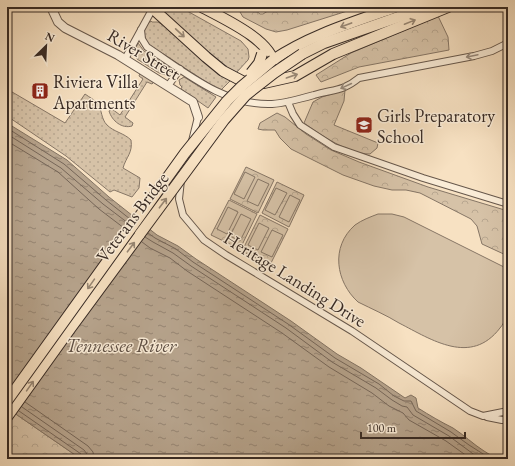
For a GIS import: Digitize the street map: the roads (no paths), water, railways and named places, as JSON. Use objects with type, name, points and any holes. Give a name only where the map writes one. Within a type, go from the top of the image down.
[{"type":"main road","points":[[202,7],[247,32],[261,44],[269,52],[273,60],[274,73]]},
{"type":"main road","name":"Veterans Bridge","points":[[7,401],[185,153],[232,96],[273,60],[285,52],[318,36],[396,7]]},
{"type":"main road","name":"Veterans Bridge","points":[[7,417],[224,120],[246,95],[274,73],[302,54],[324,43],[427,7]]},
{"type":"main road","points":[[152,8],[223,71],[244,82],[264,84],[295,76],[332,54],[448,7]]},
{"type":"main road","points":[[185,153],[194,138],[215,110],[236,86],[259,64],[262,54],[258,45],[247,32]]},
{"type":"street","name":"River Street","points":[[53,8],[58,22],[65,28],[125,59],[193,102],[198,117]]},
{"type":"street","points":[[125,59],[152,8]]},
{"type":"street","points":[[141,30],[142,39],[147,47],[180,69],[225,96],[240,102],[257,104],[288,102],[344,88],[359,78],[474,56],[492,51],[508,43]]},
{"type":"street","points":[[168,86],[180,69]]},
{"type":"street","points":[[288,102],[293,114],[300,124],[334,147],[423,178],[508,204]]},
{"type":"street","name":"Heritage Landing Drive","points":[[198,117],[182,175],[179,200],[183,215],[204,240],[226,255],[352,331],[470,411],[483,416],[508,420]]},
{"type":"street","points":[[483,416],[508,411]]},
{"type":"water","name":"Tennessee River","points":[[7,123],[67,160],[109,197],[157,235],[178,246],[291,321],[337,354],[361,368],[405,398],[411,395],[416,398],[418,408],[453,428],[497,459],[81,459],[7,408]]},
{"type":"place","name":"Riviera Villa Apartments","points":[[40,91]]},
{"type":"place","name":"Girls Preparatory School","points":[[364,125]]}]
